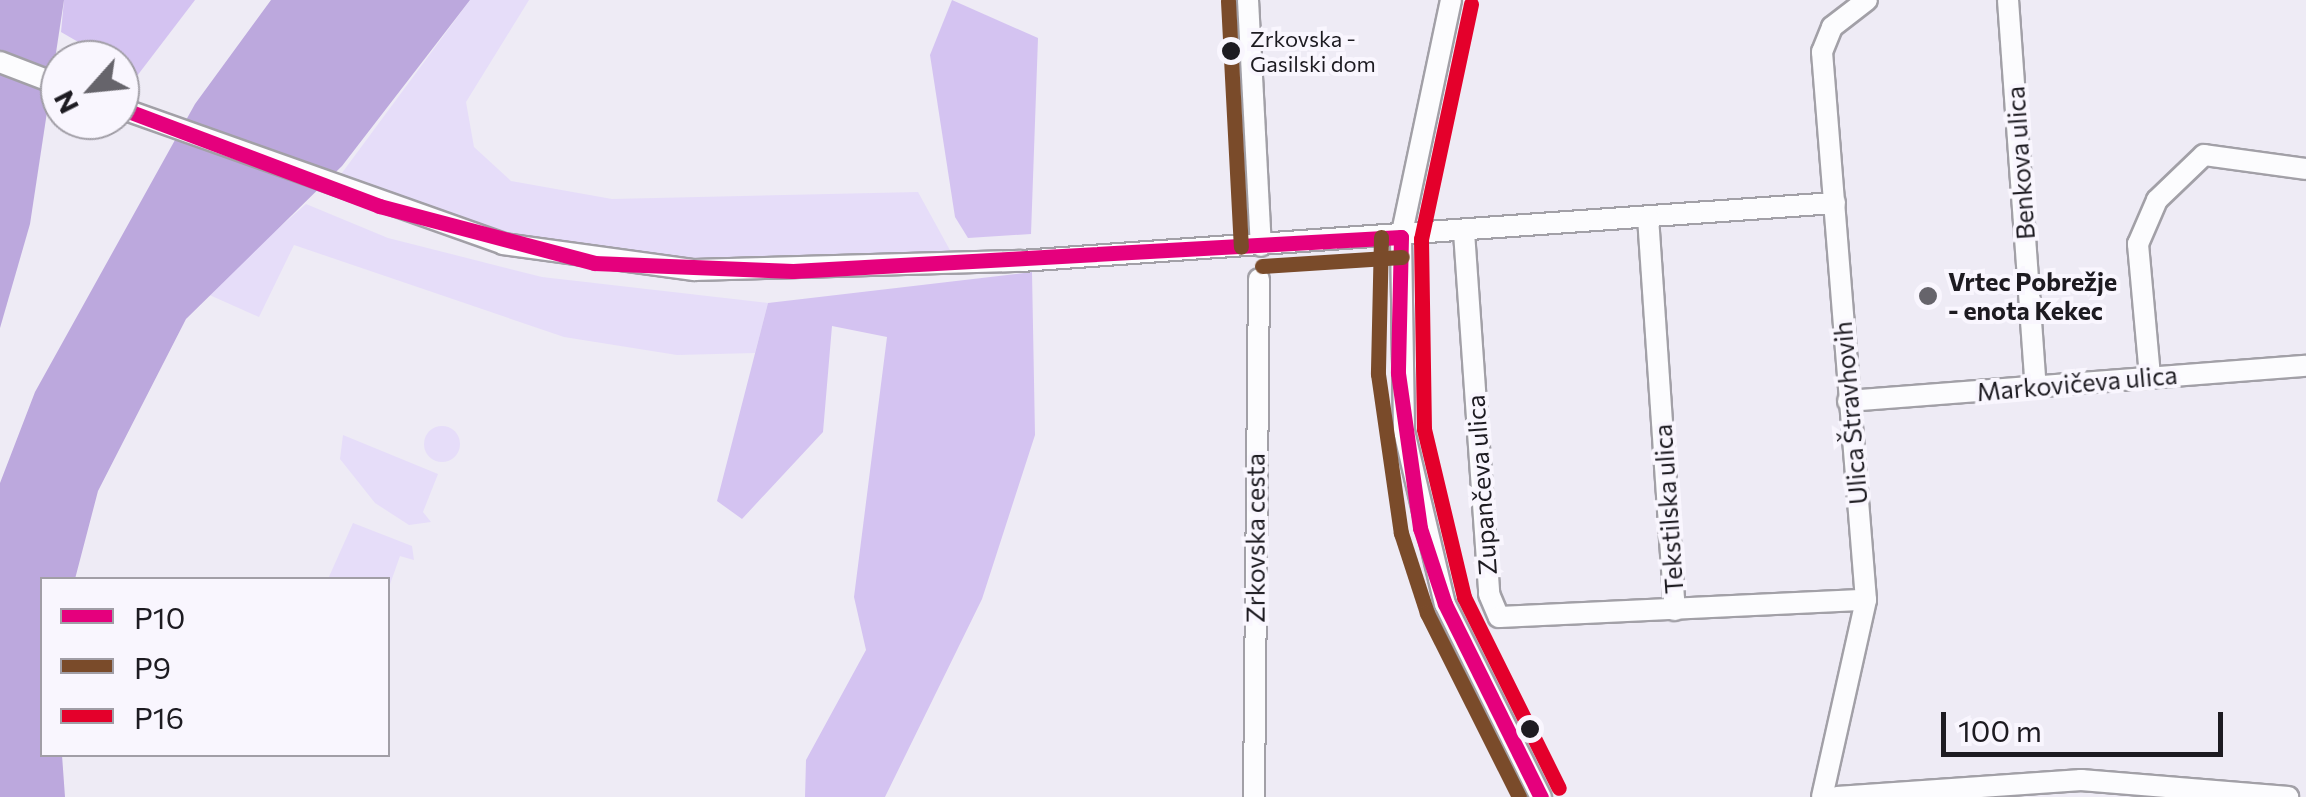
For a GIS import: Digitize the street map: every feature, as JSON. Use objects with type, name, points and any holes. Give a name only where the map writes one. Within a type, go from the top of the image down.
[{"type":"street","points":[[1248,0],[1261,246]]},
{"type":"street","points":[[1451,0],[1402,237],[1398,373],[1420,528],[1445,604],[1541,797]]},
{"type":"street","name":"Ulica Štravhovih","points":[[1822,797],[1866,600],[1822,52],[1832,27],[1867,0]]},
{"type":"street","name":"Benkova ulica","points":[[2008,0],[2036,387]]},
{"type":"street","points":[[0,62],[40,77]]},
{"type":"street","points":[[140,116],[379,206],[594,264],[908,266],[1021,262],[1835,203]]},
{"type":"street","points":[[2150,376],[2138,244],[2174,177],[2204,155],[2306,169]]},
{"type":"street","name":"Tekstilska ulica","points":[[1648,217],[1675,610],[1866,600]]},
{"type":"street","name":"Zupančeva ulica","points":[[1464,232],[1491,606],[1509,623],[1675,610]]},
{"type":"street","name":"Zrkovska cesta","points":[[1254,797],[1259,279]]},
{"type":"street","name":"Markovičeva ulica","points":[[1848,400],[2306,366]]},
{"type":"street","points":[[1837,797],[2062,780],[2288,797]]},
{"type":"shaded area","points":[[0,0],[64,0],[58,40],[40,40],[43,140],[30,224],[0,328]]},
{"type":"shaded area","points":[[64,0],[195,0],[140,72],[140,40],[75,40],[61,32]]},
{"type":"shaded area","points":[[271,0],[470,0],[342,166],[186,319],[98,491],[76,577],[40,577],[40,757],[62,757],[65,797],[0,797],[0,483],[35,392],[195,104]]},
{"type":"shaded area","points":[[470,0],[529,0],[466,102],[474,147],[511,181],[612,199],[918,192],[951,252],[699,260],[590,252],[513,238],[336,181]]},
{"type":"shaded area","points":[[952,0],[1038,38],[1031,234],[968,238],[955,217],[930,55]]},
{"type":"shaded area","points":[[306,204],[388,238],[542,277],[768,303],[755,353],[677,355],[564,337],[294,245],[259,317],[205,293]]},
{"type":"shaded area","points":[[1032,272],[1035,435],[982,599],[885,797],[805,797],[806,760],[866,650],[854,597],[887,337],[832,326],[823,432],[742,519],[717,501],[768,303]]},
{"type":"shaded area","points":[[442,426],[455,431],[460,444],[455,457],[442,462],[429,457],[424,444],[429,431]]},
{"type":"shaded area","points":[[343,435],[438,474],[423,512],[431,522],[409,525],[375,503],[340,459]]},
{"type":"shaded area","points":[[353,523],[412,546],[414,560],[400,556],[390,584],[390,577],[329,577]]},
{"type":"transit line","name":"P9","points":[[1228,1],[1241,247]]},
{"type":"transit line","name":"P16","points":[[1471,4],[1421,239],[1424,429],[1464,597],[1559,788]]},
{"type":"transit line","name":"P10","points":[[140,116],[379,206],[594,263],[793,271],[1401,237]]},
{"type":"transit line","name":"P9","points":[[1381,237],[1378,374],[1401,533],[1427,613],[1519,797]]},
{"type":"transit line","name":"P10","points":[[1401,237],[1398,373],[1420,528],[1445,604],[1541,797]]},
{"type":"transit line","name":"P9","points":[[1262,266],[1402,257]]},
{"type":"place","name":"Zrkovska - Gasilski dom","points":[[1231,51]]},
{"type":"place","name":"Vrtec Pobrežje - enota Kekec","points":[[1928,296]]}]
